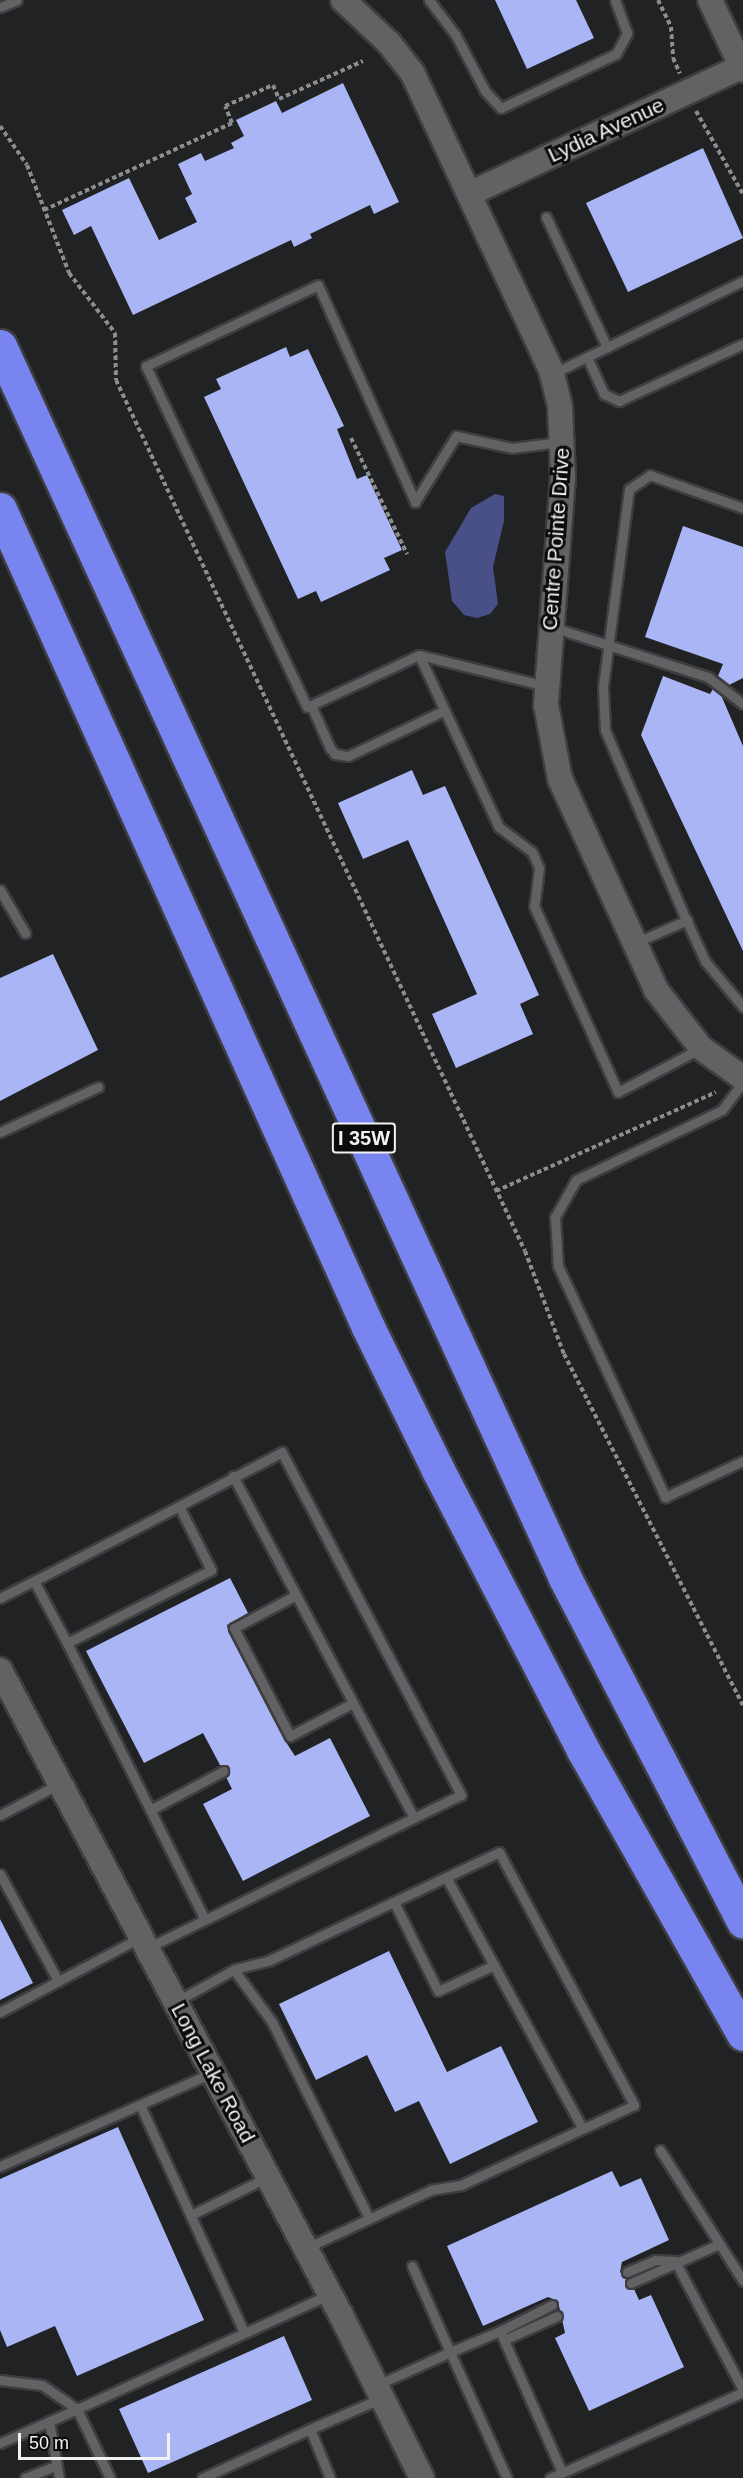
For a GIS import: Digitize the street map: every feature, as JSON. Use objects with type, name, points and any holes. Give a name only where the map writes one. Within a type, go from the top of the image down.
[{"type":"highway","name":"I 35W","points":[[0,346],[565,1578],[743,1922]]},
{"type":"highway","points":[[0,509],[364,1317],[428,1449],[583,1750],[743,2034]]},
{"type":"street","name":"Centre Pointe Drive","points":[[343,0],[390,42],[412,72],[471,193],[552,374],[564,442],[546,686],[550,743],[560,779],[634,943],[663,1000],[701,1048],[743,1080]]},
{"type":"street","points":[[710,0],[742,68]]},
{"type":"street","name":"Lydia Avenue","points":[[471,193],[742,68]]},
{"type":"street","name":"Long Lake Road","points":[[0,1670],[330,2294],[422,2478]]},
{"type":"lane","points":[[0,7],[17,0]]},
{"type":"lane","points":[[429,0],[455,34],[485,91],[501,108],[616,54],[627,33],[615,0]]},
{"type":"lane","points":[[546,217],[607,347]]},
{"type":"lane","points":[[552,374],[743,281]]},
{"type":"lane","points":[[546,686],[419,655],[307,706],[146,366],[318,285],[415,502],[456,436],[512,448],[564,442]]},
{"type":"lane","points":[[587,357],[604,394],[619,401],[743,344]]},
{"type":"lane","points":[[743,508],[650,475],[629,489],[603,687],[605,730],[687,920],[705,961],[743,1007]]},
{"type":"lane","points":[[550,626],[708,677],[743,704]]},
{"type":"lane","points":[[419,655],[499,827],[531,852],[538,868],[534,906],[618,1092],[701,1048]]},
{"type":"lane","points":[[311,705],[330,748],[335,754],[348,756],[445,711]]},
{"type":"lane","points":[[0,890],[25,933]]},
{"type":"lane","points":[[634,943],[687,920]]},
{"type":"lane","points":[[743,1080],[722,1110],[576,1180],[555,1218],[558,1266],[665,1497],[743,1461]]},
{"type":"lane","points":[[0,1132],[98,1087]]},
{"type":"lane","points":[[0,1598],[282,1452],[461,1795],[204,1918],[58,1981],[0,2012]]},
{"type":"lane","points":[[233,1476],[414,1818]]},
{"type":"lane","points":[[66,1643],[211,1570],[179,1506]]},
{"type":"lane","points":[[34,1581],[204,1918]]},
{"type":"lane","points":[[296,1595],[234,1628],[288,1738],[353,1703]]},
{"type":"lane","points":[[150,1810],[223,1771]]},
{"type":"lane","points":[[0,1815],[60,1784]]},
{"type":"lane","points":[[176,2002],[234,1970],[270,1960],[500,1852],[634,2105],[461,2185],[431,2190],[305,2248]]},
{"type":"lane","points":[[0,1874],[58,1981]]},
{"type":"lane","points":[[446,1877],[582,2128]]},
{"type":"lane","points":[[394,1902],[438,1991],[494,1965]]},
{"type":"lane","points":[[234,1970],[272,2022],[369,2218]]},
{"type":"lane","points":[[0,2166],[213,2072]]},
{"type":"lane","points":[[140,2104],[244,2332]]},
{"type":"lane","points":[[660,2150],[743,2281]]},
{"type":"lane","points":[[191,2215],[268,2177]]},
{"type":"lane","points":[[631,2283],[675,2261],[719,2244]]},
{"type":"lane","points":[[627,2272],[655,2260],[675,2261]]},
{"type":"lane","points":[[550,2478],[743,2391],[675,2261]]},
{"type":"lane","points":[[412,2266],[507,2478]]},
{"type":"lane","points":[[0,2443],[330,2294]]},
{"type":"lane","points":[[502,2335],[552,2305]]},
{"type":"lane","points":[[202,2478],[310,2429],[450,2352],[557,2316]]},
{"type":"lane","points":[[502,2335],[562,2472]]},
{"type":"lane","points":[[0,2380],[42,2385],[77,2409],[110,2478]]},
{"type":"lane","points":[[49,2421],[54,2466],[59,2478]]},
{"type":"lane","points":[[310,2429],[330,2478]]},
{"type":"lane","points":[[25,2478],[54,2466]]},
{"type":"path","points":[[44,210],[232,123],[225,106],[273,85],[279,99],[363,60]]},
{"type":"path","points":[[0,126],[27,165],[69,273],[115,333],[116,380],[525,1251],[564,1354],[743,1705]]},
{"type":"path","points":[[351,438],[407,554]]},
{"type":"path","points":[[496,1191],[716,1092]]},
{"type":"water","points":[[495,494],[504,496],[504,521],[493,567],[498,604],[490,614],[477,618],[464,615],[452,601],[445,552],[471,508]]},
{"type":"building","points":[[495,0],[576,0],[594,38],[527,69]]},
{"type":"building","points":[[343,83],[399,202],[374,214],[370,205],[310,234],[312,238],[294,247],[291,240],[133,315],[91,226],[74,235],[62,210],[129,178],[159,240],[197,222],[185,198],[192,194],[178,164],[201,153],[205,161],[234,148],[231,143],[244,136],[236,120],[276,101],[282,113]]},
{"type":"building","points":[[703,148],[743,238],[628,292],[586,203]]},
{"type":"building","points":[[286,347],[290,357],[308,349],[344,426],[337,429],[357,479],[367,475],[402,550],[384,558],[390,570],[321,602],[316,591],[298,599],[204,397],[221,389],[216,379]]},
{"type":"building","points":[[683,526],[743,547],[743,678],[729,685],[718,676],[723,664],[645,637]]},
{"type":"building","points":[[663,676],[710,694],[713,689],[721,695],[743,746],[743,951],[641,735]]},
{"type":"building","points":[[412,770],[423,795],[445,786],[539,995],[520,1004],[533,1034],[456,1068],[432,1014],[477,994],[408,840],[363,859],[338,803]]},
{"type":"building","points":[[53,954],[98,1050],[0,1101],[0,978]]},
{"type":"building","points":[[230,1578],[248,1613],[227,1625],[228,1631],[284,1739],[295,1756],[330,1738],[370,1816],[243,1881],[203,1804],[232,1789],[226,1777],[229,1767],[220,1765],[203,1733],[144,1763],[86,1651]]},
{"type":"building","points":[[0,1919],[33,1983],[0,2000]]},
{"type":"building","points":[[389,1951],[447,2072],[501,2046],[538,2122],[450,2164],[419,2101],[395,2112],[367,2055],[316,2080],[279,2004]]},
{"type":"building","points":[[118,2127],[204,2320],[77,2376],[55,2326],[7,2347],[0,2330],[0,2179]]},
{"type":"building","points":[[612,2171],[620,2187],[641,2178],[669,2240],[622,2262],[620,2272],[626,2279],[625,2286],[634,2289],[639,2300],[651,2295],[684,2367],[589,2411],[555,2338],[565,2333],[558,2301],[548,2297],[483,2326],[447,2246]]},
{"type":"building","points":[[284,2336],[312,2400],[148,2473],[119,2409]]}]
